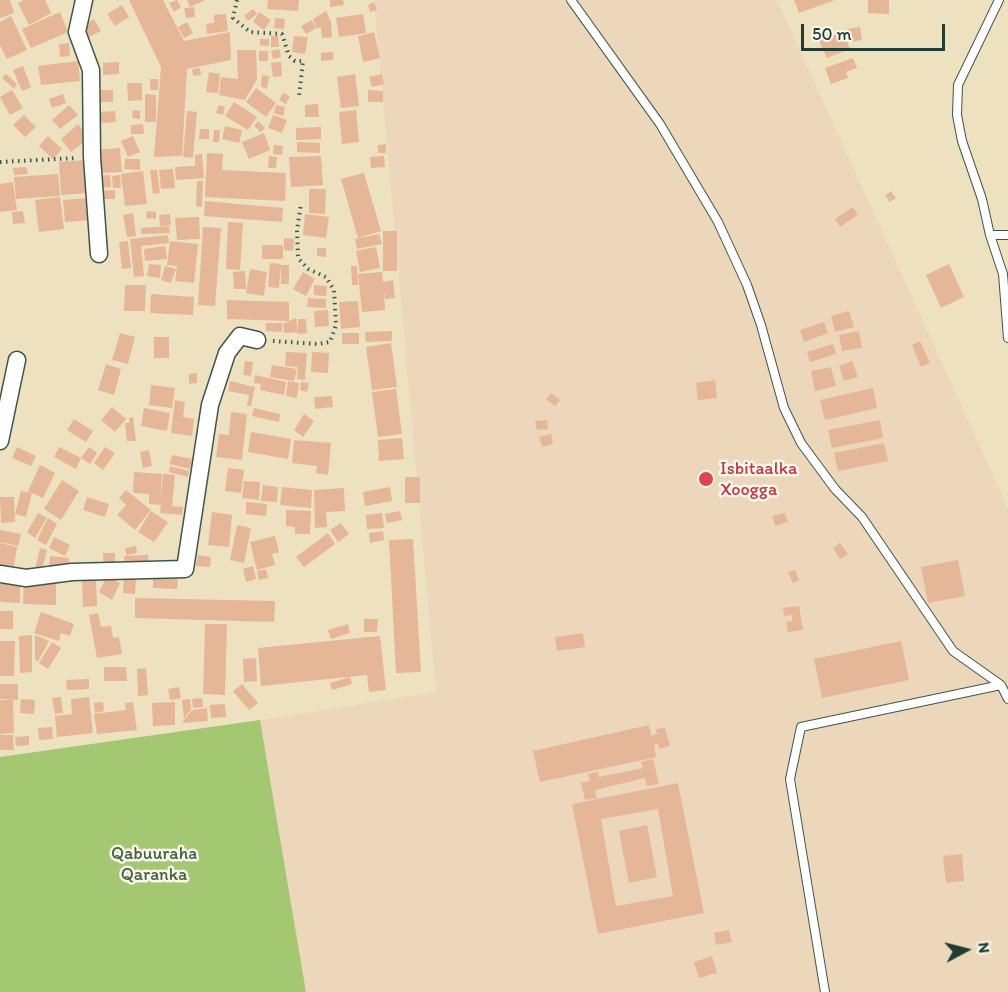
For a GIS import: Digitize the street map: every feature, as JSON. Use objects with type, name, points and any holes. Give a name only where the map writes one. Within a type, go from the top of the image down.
[{"type":"street","points":[[84,0],[77,32],[91,70],[92,157],[99,254]]},
{"type":"street","points":[[0,574],[26,578],[72,572],[185,569],[210,405],[227,353],[240,336],[257,340]]},
{"type":"street","points":[[0,441],[17,360]]},
{"type":"lane","points":[[571,0],[660,124],[718,222],[747,285],[761,325],[784,408],[801,443],[835,489],[862,517],[953,651],[1001,685],[1008,699]]},
{"type":"lane","points":[[999,0],[958,85],[957,115],[962,141],[982,199],[990,235],[1003,274],[1008,338]]},
{"type":"lane","points":[[990,235],[1008,236]]},
{"type":"lane","points":[[825,992],[790,780],[801,727],[1001,685]]},
{"type":"path","points":[[237,0],[234,18],[250,32],[282,33],[289,56],[295,61],[303,61],[299,97]]},
{"type":"path","points":[[0,162],[92,157]]},
{"type":"path","points":[[257,340],[330,342],[336,326],[334,290],[326,277],[308,269],[298,258],[297,230],[301,204]]},
{"type":"shaded area","name":"Isbitaalka Xoogga","points":[[374,0],[777,0],[1008,508],[1008,992],[306,992],[260,720],[436,692]]},
{"type":"green space","name":"Qabuuraha Qaranka","points":[[260,720],[306,992],[0,992],[0,757]]},
{"type":"building","points":[[0,0],[10,0],[14,13],[0,18]]},
{"type":"building","points":[[24,0],[45,0],[51,13],[29,25],[18,3]]},
{"type":"building","points":[[129,0],[163,0],[184,41],[230,32],[231,60],[187,69],[182,156],[154,157],[161,67]]},
{"type":"building","points":[[177,0],[181,7],[174,12],[169,3]]},
{"type":"building","points":[[187,0],[205,0],[190,7]]},
{"type":"building","points":[[268,0],[299,0],[298,11],[267,9]]},
{"type":"building","points":[[330,0],[343,0],[344,5],[330,7]]},
{"type":"building","points":[[794,0],[835,0],[799,13]]},
{"type":"building","points":[[868,0],[889,0],[889,14],[868,13]]},
{"type":"building","points":[[374,2],[377,10],[370,12],[368,5]]},
{"type":"building","points":[[122,5],[129,17],[115,26],[107,14]]},
{"type":"building","points":[[194,7],[195,17],[186,18],[184,8]]},
{"type":"building","points":[[253,9],[257,14],[248,21],[244,16]]},
{"type":"building","points":[[326,11],[331,22],[332,37],[322,38],[321,27],[317,29],[313,19]]},
{"type":"building","points":[[60,12],[68,32],[31,48],[22,29]]},
{"type":"building","points":[[259,12],[271,20],[264,30],[253,22]]},
{"type":"building","points":[[226,14],[228,31],[207,34],[206,24],[214,23],[214,15]]},
{"type":"building","points":[[363,14],[366,33],[339,37],[336,18]]},
{"type":"building","points":[[11,16],[27,50],[7,59],[0,45],[0,22]]},
{"type":"building","points":[[275,18],[285,19],[284,29],[274,28]]},
{"type":"building","points":[[94,19],[101,31],[89,37],[83,25]]},
{"type":"building","points":[[312,20],[316,28],[306,34],[301,26]]},
{"type":"building","points":[[187,22],[193,33],[184,38],[178,27]]},
{"type":"building","points":[[860,27],[862,40],[850,42],[847,29]]},
{"type":"building","points":[[843,31],[850,49],[827,58],[819,41]]},
{"type":"building","points":[[374,32],[380,58],[363,62],[358,36]]},
{"type":"building","points":[[271,36],[278,36],[279,47],[271,47]]},
{"type":"building","points":[[294,36],[308,37],[305,54],[292,52]]},
{"type":"building","points":[[260,39],[269,39],[269,46],[260,45]]},
{"type":"building","points":[[69,43],[70,56],[60,57],[59,44]]},
{"type":"building","points":[[279,49],[281,57],[273,59],[271,51]]},
{"type":"building","points":[[237,50],[256,50],[257,79],[245,100],[219,95],[221,77],[238,79]]},
{"type":"building","points":[[259,51],[268,51],[268,61],[259,61]]},
{"type":"building","points":[[333,52],[333,60],[321,61],[321,53]]},
{"type":"building","points":[[853,58],[857,68],[846,72],[848,78],[831,84],[825,68]]},
{"type":"building","points":[[78,61],[80,81],[41,85],[38,66]]},
{"type":"building","points":[[119,62],[119,74],[103,75],[103,63]]},
{"type":"building","points":[[281,62],[282,76],[273,77],[271,63]]},
{"type":"building","points":[[23,66],[31,87],[22,91],[13,70]]},
{"type":"building","points":[[200,68],[201,75],[193,76],[192,69]]},
{"type":"building","points":[[209,72],[220,74],[218,93],[206,92]]},
{"type":"building","points":[[6,74],[17,84],[14,89],[2,78]]},
{"type":"building","points":[[355,74],[359,106],[341,108],[337,77]]},
{"type":"building","points":[[382,74],[384,84],[372,87],[369,77]]},
{"type":"building","points":[[262,75],[269,76],[267,88],[261,87]]},
{"type":"building","points":[[150,79],[158,79],[158,90],[150,90]]},
{"type":"building","points":[[127,83],[142,83],[142,100],[128,101]]},
{"type":"building","points":[[256,88],[276,103],[266,117],[246,102]]},
{"type":"building","points":[[12,90],[23,108],[10,115],[0,97]]},
{"type":"building","points":[[101,90],[113,90],[113,102],[101,102]]},
{"type":"building","points":[[368,90],[383,91],[383,102],[368,102]]},
{"type":"building","points":[[283,93],[290,96],[286,104],[279,100]]},
{"type":"building","points":[[63,94],[66,103],[52,108],[49,99]]},
{"type":"building","points":[[145,94],[156,95],[156,122],[145,122]]},
{"type":"building","points":[[234,102],[257,117],[248,130],[225,116]]},
{"type":"building","points":[[318,104],[319,117],[305,117],[305,105]]},
{"type":"building","points":[[69,105],[78,115],[60,129],[52,120]]},
{"type":"building","points":[[219,105],[225,107],[223,115],[216,113]]},
{"type":"building","points":[[276,105],[285,107],[283,116],[274,113]]},
{"type":"building","points":[[133,110],[140,111],[140,119],[132,118]]},
{"type":"building","points":[[356,110],[359,142],[342,144],[339,112]]},
{"type":"building","points":[[115,111],[116,122],[100,123],[99,112]]},
{"type":"building","points":[[187,111],[197,112],[193,158],[183,157]]},
{"type":"building","points":[[24,115],[36,127],[25,137],[13,125]]},
{"type":"building","points":[[273,115],[287,120],[282,133],[268,128]]},
{"type":"building","points":[[258,121],[265,128],[261,132],[254,126]]},
{"type":"building","points":[[78,124],[89,138],[71,152],[61,139]]},
{"type":"building","points":[[143,124],[144,134],[131,134],[131,125]]},
{"type":"building","points":[[225,126],[242,130],[239,143],[222,139]]},
{"type":"building","points":[[321,127],[321,139],[296,140],[296,128]]},
{"type":"building","points":[[200,129],[209,129],[209,139],[199,139]]},
{"type":"building","points":[[214,130],[220,130],[219,142],[213,142]]},
{"type":"building","points":[[264,133],[270,150],[249,159],[242,142]]},
{"type":"building","points":[[48,136],[62,149],[53,159],[39,146]]},
{"type":"building","points":[[133,136],[140,152],[128,157],[121,141]]},
{"type":"building","points":[[297,142],[320,143],[320,153],[297,152]]},
{"type":"building","points":[[386,144],[386,153],[378,153],[378,145]]},
{"type":"building","points":[[274,145],[283,146],[282,155],[273,154]]},
{"type":"building","points":[[120,148],[122,172],[100,173],[98,150]]},
{"type":"building","points":[[207,153],[223,154],[222,170],[286,173],[285,201],[205,197]]},
{"type":"building","points":[[202,154],[204,178],[176,180],[175,167],[195,166],[195,155]]},
{"type":"building","points":[[269,156],[277,157],[276,168],[268,168]]},
{"type":"building","points":[[321,156],[323,185],[291,187],[289,157]]},
{"type":"building","points":[[384,156],[385,167],[371,168],[370,157]]},
{"type":"building","points":[[125,159],[140,159],[140,170],[124,169]]},
{"type":"building","points":[[85,160],[88,193],[61,195],[59,162]]},
{"type":"building","points":[[26,167],[28,174],[14,175],[13,168]]},
{"type":"building","points":[[173,169],[175,188],[161,189],[159,170]]},
{"type":"building","points":[[150,170],[157,170],[160,193],[153,194]]},
{"type":"building","points":[[143,171],[147,204],[125,206],[121,174]]},
{"type":"building","points":[[364,173],[381,231],[358,238],[341,179]]},
{"type":"building","points":[[58,174],[60,196],[16,199],[14,177]]},
{"type":"building","points":[[110,175],[111,187],[98,188],[97,176]]},
{"type":"building","points":[[120,175],[121,188],[113,188],[112,176]]},
{"type":"building","points":[[197,181],[203,181],[202,207],[196,206]]},
{"type":"building","points":[[13,182],[17,210],[0,212],[0,184]]},
{"type":"building","points":[[309,189],[326,189],[325,214],[309,213]]},
{"type":"building","points":[[115,190],[115,199],[97,199],[97,191]]},
{"type":"building","points":[[891,191],[896,198],[890,202],[885,196]]},
{"type":"building","points":[[60,197],[64,229],[39,232],[35,200]]},
{"type":"building","points":[[89,198],[90,220],[65,222],[63,200]]},
{"type":"building","points":[[205,201],[283,208],[282,222],[204,216]]},
{"type":"building","points":[[853,207],[858,215],[840,227],[835,219]]},
{"type":"building","points":[[23,211],[25,223],[13,224],[12,212]]},
{"type":"building","points":[[147,211],[156,212],[156,219],[146,218]]},
{"type":"building","points":[[133,213],[136,236],[127,237],[123,215]]},
{"type":"building","points":[[170,214],[171,225],[160,226],[159,215]]},
{"type":"building","points":[[305,214],[329,217],[326,238],[303,235]]},
{"type":"building","points":[[199,217],[200,239],[177,240],[175,218]]},
{"type":"building","points":[[228,222],[243,223],[240,270],[226,269]]},
{"type":"building","points":[[169,226],[170,233],[141,234],[141,228]]},
{"type":"building","points":[[203,227],[221,228],[215,306],[198,305]]},
{"type":"building","points":[[383,231],[397,231],[397,271],[383,271]]},
{"type":"building","points":[[379,234],[382,244],[357,249],[355,239]]},
{"type":"building","points":[[168,235],[169,243],[141,246],[144,276],[134,277],[130,239]]},
{"type":"building","points":[[284,238],[294,239],[293,251],[284,250]]},
{"type":"building","points":[[128,241],[131,268],[122,269],[119,242]]},
{"type":"building","points":[[170,241],[198,244],[194,283],[175,281],[177,266],[167,265]]},
{"type":"building","points":[[262,245],[283,245],[283,259],[262,259]]},
{"type":"building","points":[[165,246],[167,259],[145,261],[144,249]]},
{"type":"building","points":[[376,247],[380,268],[360,272],[356,251]]},
{"type":"building","points":[[317,248],[326,248],[326,257],[317,256]]},
{"type":"building","points":[[270,263],[281,264],[279,288],[268,287]]},
{"type":"building","points":[[149,264],[161,265],[160,278],[147,276]]},
{"type":"building","points":[[949,264],[964,297],[941,308],[926,275]]},
{"type":"building","points":[[281,265],[289,265],[289,284],[281,284]]},
{"type":"building","points":[[165,266],[176,269],[171,283],[161,280]]},
{"type":"building","points":[[351,266],[357,266],[358,285],[352,285]]},
{"type":"building","points":[[250,269],[267,272],[264,296],[246,293]]},
{"type":"building","points":[[245,271],[246,289],[234,289],[233,272]]},
{"type":"building","points":[[303,272],[315,279],[306,296],[293,289]]},
{"type":"building","points":[[382,272],[383,282],[393,280],[395,298],[385,299],[384,292],[385,310],[362,312],[358,274]]},
{"type":"building","points":[[125,285],[146,285],[145,311],[124,311]]},
{"type":"building","points":[[314,285],[327,286],[326,296],[314,295]]},
{"type":"building","points":[[151,294],[194,297],[193,315],[150,313]]},
{"type":"building","points":[[308,298],[326,299],[326,308],[307,307]]},
{"type":"building","points":[[227,300],[289,302],[289,321],[227,319]]},
{"type":"building","points":[[358,301],[360,327],[341,329],[339,302]]},
{"type":"building","points":[[328,310],[329,326],[315,327],[314,311]]},
{"type":"building","points":[[849,311],[854,327],[835,332],[831,316]]},
{"type":"building","points":[[296,318],[298,332],[284,333],[283,324]]},
{"type":"building","points":[[298,319],[306,319],[307,333],[298,334]]},
{"type":"building","points":[[824,322],[828,333],[804,342],[800,330]]},
{"type":"building","points":[[266,323],[282,323],[282,332],[266,331]]},
{"type":"building","points":[[392,331],[392,341],[366,342],[365,332]]},
{"type":"building","points":[[859,331],[862,348],[842,351],[839,335]]},
{"type":"building","points":[[120,333],[135,337],[128,364],[112,360]]},
{"type":"building","points":[[342,333],[359,333],[359,344],[342,344]]},
{"type":"building","points":[[154,337],[169,337],[169,358],[154,358]]},
{"type":"building","points":[[920,341],[930,363],[921,367],[912,345]]},
{"type":"building","points":[[391,343],[397,387],[372,390],[366,347]]},
{"type":"building","points":[[833,344],[836,354],[810,362],[807,352]]},
{"type":"building","points":[[286,352],[307,353],[305,380],[297,379],[298,367],[285,366]]},
{"type":"building","points":[[312,352],[329,353],[328,373],[311,372]]},
{"type":"building","points":[[245,361],[253,362],[251,376],[243,375]]},
{"type":"building","points":[[852,361],[858,377],[844,381],[839,366]]},
{"type":"building","points":[[106,364],[121,369],[114,395],[98,390]]},
{"type":"building","points":[[272,365],[297,369],[294,381],[270,377]]},
{"type":"building","points":[[831,367],[836,386],[815,391],[811,371]]},
{"type":"building","points":[[197,373],[197,383],[189,384],[189,374]]},
{"type":"building","points":[[255,375],[286,382],[284,395],[260,390],[261,384],[254,383]]},
{"type":"building","points":[[715,380],[717,398],[698,400],[696,383]]},
{"type":"building","points":[[230,381],[255,387],[251,406],[247,406],[249,395],[228,391]]},
{"type":"building","points":[[288,381],[299,383],[297,398],[286,396]]},
{"type":"building","points":[[301,382],[309,383],[307,392],[300,390]]},
{"type":"building","points":[[151,385],[175,388],[172,408],[149,405]]},
{"type":"building","points":[[873,388],[877,408],[825,420],[820,400]]},
{"type":"building","points":[[396,389],[402,434],[378,437],[372,392]]},
{"type":"building","points":[[551,393],[560,400],[555,406],[546,399]]},
{"type":"building","points":[[332,396],[333,407],[315,409],[314,397]]},
{"type":"building","points":[[175,400],[185,402],[183,417],[194,419],[192,436],[171,433]]},
{"type":"building","points":[[112,407],[126,419],[115,432],[101,420]]},
{"type":"building","points":[[144,408],[170,413],[167,431],[141,426]]},
{"type":"building","points":[[254,408],[280,414],[279,422],[252,416]]},
{"type":"building","points":[[231,412],[247,414],[242,460],[216,457],[219,434],[229,435]]},
{"type":"building","points":[[304,414],[314,421],[303,437],[294,430]]},
{"type":"building","points":[[133,417],[136,441],[127,441],[125,423],[129,423],[129,418]]},
{"type":"building","points":[[74,419],[93,431],[86,442],[67,430]]},
{"type":"building","points":[[547,420],[548,429],[537,430],[535,421]]},
{"type":"building","points":[[880,420],[883,438],[832,448],[828,430]]},
{"type":"building","points":[[251,432],[291,439],[288,459],[248,452]]},
{"type":"building","points":[[551,434],[553,444],[542,447],[539,437]]},
{"type":"building","points":[[402,438],[404,459],[379,461],[378,440]]},
{"type":"building","points":[[294,440],[331,443],[328,475],[316,473],[317,466],[292,463]]},
{"type":"building","points":[[884,443],[888,461],[838,471],[834,453]]},
{"type":"building","points":[[17,447],[36,456],[31,466],[12,458]]},
{"type":"building","points":[[59,447],[81,458],[76,469],[54,457]]},
{"type":"building","points":[[89,447],[97,453],[90,464],[81,458]]},
{"type":"building","points":[[105,447],[115,453],[103,470],[94,463]]},
{"type":"building","points":[[149,450],[152,466],[143,468],[140,452]]},
{"type":"building","points":[[172,455],[192,459],[190,469],[170,464]]},
{"type":"building","points":[[40,465],[55,473],[43,498],[28,491]]},
{"type":"building","points":[[170,466],[189,471],[188,477],[169,472]]},
{"type":"building","points":[[228,468],[244,470],[241,493],[225,491]]},
{"type":"building","points":[[134,472],[162,474],[160,501],[163,474],[175,475],[172,506],[183,507],[182,515],[160,513],[161,505],[149,504],[149,494],[133,493]]},
{"type":"building","points":[[405,477],[420,477],[420,503],[405,503]]},
{"type":"building","points":[[62,480],[79,491],[61,520],[44,509]]},
{"type":"building","points":[[244,481],[260,482],[259,500],[242,498]]},
{"type":"building","points":[[263,485],[278,487],[277,502],[261,501]]},
{"type":"building","points":[[282,487],[312,490],[311,508],[280,505]]},
{"type":"building","points":[[390,487],[392,501],[365,506],[363,492]]},
{"type":"building","points":[[344,488],[345,511],[326,512],[327,527],[315,528],[314,490]]},
{"type":"building","points":[[126,490],[151,510],[135,530],[117,515],[126,505],[119,498]]},
{"type":"building","points":[[21,491],[32,493],[26,517],[15,514]]},
{"type":"building","points":[[0,497],[14,497],[15,522],[1,523]]},
{"type":"building","points":[[87,497],[109,504],[105,517],[83,510]]},
{"type":"building","points":[[246,502],[267,504],[266,516],[246,514]]},
{"type":"building","points":[[286,510],[311,511],[310,534],[295,534],[295,527],[286,526]]},
{"type":"building","points":[[151,511],[168,522],[154,542],[138,532]]},
{"type":"building","points":[[400,511],[402,520],[387,523],[385,514]]},
{"type":"building","points":[[212,512],[232,515],[229,547],[208,545]]},
{"type":"building","points":[[38,513],[47,518],[35,538],[27,532]]},
{"type":"building","points":[[382,513],[384,528],[367,529],[366,515]]},
{"type":"building","points":[[785,513],[788,522],[775,526],[772,516]]},
{"type":"building","points":[[48,518],[57,524],[46,545],[37,540]]},
{"type":"building","points":[[341,523],[349,534],[338,542],[330,530]]},
{"type":"building","points":[[237,525],[251,528],[244,563],[230,560]]},
{"type":"building","points":[[0,530],[21,534],[18,546],[0,542]]},
{"type":"building","points":[[383,531],[384,540],[370,543],[369,533]]},
{"type":"building","points":[[328,533],[335,544],[304,567],[296,557]]},
{"type":"building","points":[[275,536],[279,552],[272,554],[275,565],[257,570],[250,542]]},
{"type":"building","points":[[54,537],[70,545],[65,556],[49,548]]},
{"type":"building","points":[[413,539],[421,672],[396,673],[389,540]]},
{"type":"building","points":[[0,543],[17,547],[13,571],[0,568]]},
{"type":"building","points":[[840,543],[848,554],[840,559],[833,548]]},
{"type":"building","points":[[136,546],[137,553],[126,555],[125,548]]},
{"type":"building","points":[[40,548],[47,550],[42,570],[35,569]]},
{"type":"building","points":[[103,553],[115,553],[115,567],[104,567]]},
{"type":"building","points":[[148,555],[149,565],[125,566],[124,556]]},
{"type":"building","points":[[198,555],[211,557],[210,567],[196,566]]},
{"type":"building","points":[[50,556],[69,558],[68,568],[49,566]]},
{"type":"building","points":[[958,560],[965,596],[928,603],[921,567]]},
{"type":"building","points":[[253,566],[256,579],[246,582],[243,569]]},
{"type":"building","points":[[266,569],[268,578],[259,580],[257,571]]},
{"type":"building","points":[[795,570],[799,580],[793,583],[788,572]]},
{"type":"building","points":[[107,576],[120,583],[112,600],[99,592]]},
{"type":"building","points":[[153,576],[178,577],[177,589],[153,588]]},
{"type":"building","points":[[124,577],[136,578],[135,594],[123,593]]},
{"type":"building","points":[[96,580],[97,606],[83,607],[82,581]]},
{"type":"building","points":[[24,581],[56,581],[56,605],[23,604]]},
{"type":"building","points":[[0,584],[20,584],[20,603],[0,602]]},
{"type":"building","points":[[135,598],[275,601],[274,622],[135,618]]},
{"type":"building","points":[[799,606],[803,630],[788,632],[786,622],[792,621],[792,615],[784,616],[783,608]]},
{"type":"building","points":[[0,611],[13,611],[13,629],[0,629]]},
{"type":"building","points":[[41,612],[74,624],[70,636],[61,633],[59,641],[34,633]]},
{"type":"building","points":[[98,613],[101,627],[111,626],[113,638],[119,637],[122,654],[97,658],[89,615]]},
{"type":"building","points":[[364,619],[378,619],[377,632],[364,632]]},
{"type":"building","points":[[205,624],[227,624],[225,695],[203,694]]},
{"type":"building","points":[[348,624],[350,633],[331,639],[328,630]]},
{"type":"building","points":[[583,633],[585,647],[557,651],[555,637]]},
{"type":"building","points":[[32,635],[32,672],[20,673],[19,636]]},
{"type":"building","points":[[35,635],[49,641],[38,661],[35,660]]},
{"type":"building","points":[[380,636],[386,690],[369,692],[367,675],[261,686],[258,648]]},
{"type":"building","points":[[0,641],[15,641],[14,676],[0,676]]},
{"type":"building","points":[[901,641],[909,680],[822,698],[814,659]]},
{"type":"building","points":[[52,642],[61,648],[48,669],[39,663]]},
{"type":"building","points":[[256,658],[257,681],[244,682],[243,659]]},
{"type":"building","points":[[104,667],[126,667],[127,681],[104,681]]},
{"type":"building","points":[[146,668],[148,695],[138,696],[137,669]]},
{"type":"building","points":[[350,677],[352,684],[332,690],[330,683]]},
{"type":"building","points":[[89,679],[89,689],[67,690],[66,680]]},
{"type":"building","points":[[0,684],[18,684],[18,700],[0,699]]},
{"type":"building","points":[[242,684],[258,703],[249,710],[233,691]]},
{"type":"building","points":[[179,687],[181,698],[170,700],[168,689]]},
{"type":"building","points":[[61,697],[63,713],[55,714],[52,698]]},
{"type":"building","points":[[89,697],[93,733],[57,737],[55,716],[72,714],[71,699]]},
{"type":"building","points":[[202,698],[203,707],[193,708],[192,699]]},
{"type":"building","points":[[21,699],[35,700],[34,714],[20,713]]},
{"type":"building","points":[[190,699],[191,709],[184,719],[182,700]]},
{"type":"building","points":[[0,700],[13,700],[14,733],[0,734]]},
{"type":"building","points":[[103,702],[104,711],[95,713],[94,703]]},
{"type":"building","points":[[133,702],[137,730],[97,734],[94,714],[126,710],[125,703]]},
{"type":"building","points":[[175,702],[175,725],[153,726],[152,703]]},
{"type":"building","points":[[225,704],[226,717],[211,718],[210,705]]},
{"type":"building","points":[[207,708],[208,721],[182,723],[192,710]]},
{"type":"building","points":[[649,725],[651,736],[657,734],[656,729],[665,728],[670,746],[659,749],[658,744],[654,745],[656,757],[540,782],[533,751]]},
{"type":"building","points":[[52,727],[53,739],[39,740],[38,728]]},
{"type":"building","points":[[0,735],[13,735],[14,750],[0,750]]},
{"type":"building","points":[[29,736],[29,745],[16,746],[15,737]]},
{"type":"building","points":[[653,759],[659,784],[647,786],[645,778],[595,790],[597,798],[585,800],[581,783],[590,781],[588,774],[598,772],[599,777],[643,768],[641,762]]},
{"type":"building","points":[[678,783],[704,913],[598,934],[572,804]],"holes":[[[658,809],[673,896],[616,906],[601,819]]]},
{"type":"building","points":[[647,825],[657,877],[629,883],[619,831]]},
{"type":"building","points":[[962,854],[964,881],[946,883],[943,856]]},
{"type":"building","points":[[729,930],[732,942],[716,945],[714,933]]},
{"type":"building","points":[[712,956],[717,973],[699,978],[694,962]]},
{"type":"place","name":"Isbitaalka Xoogga","points":[[706,479]]}]
